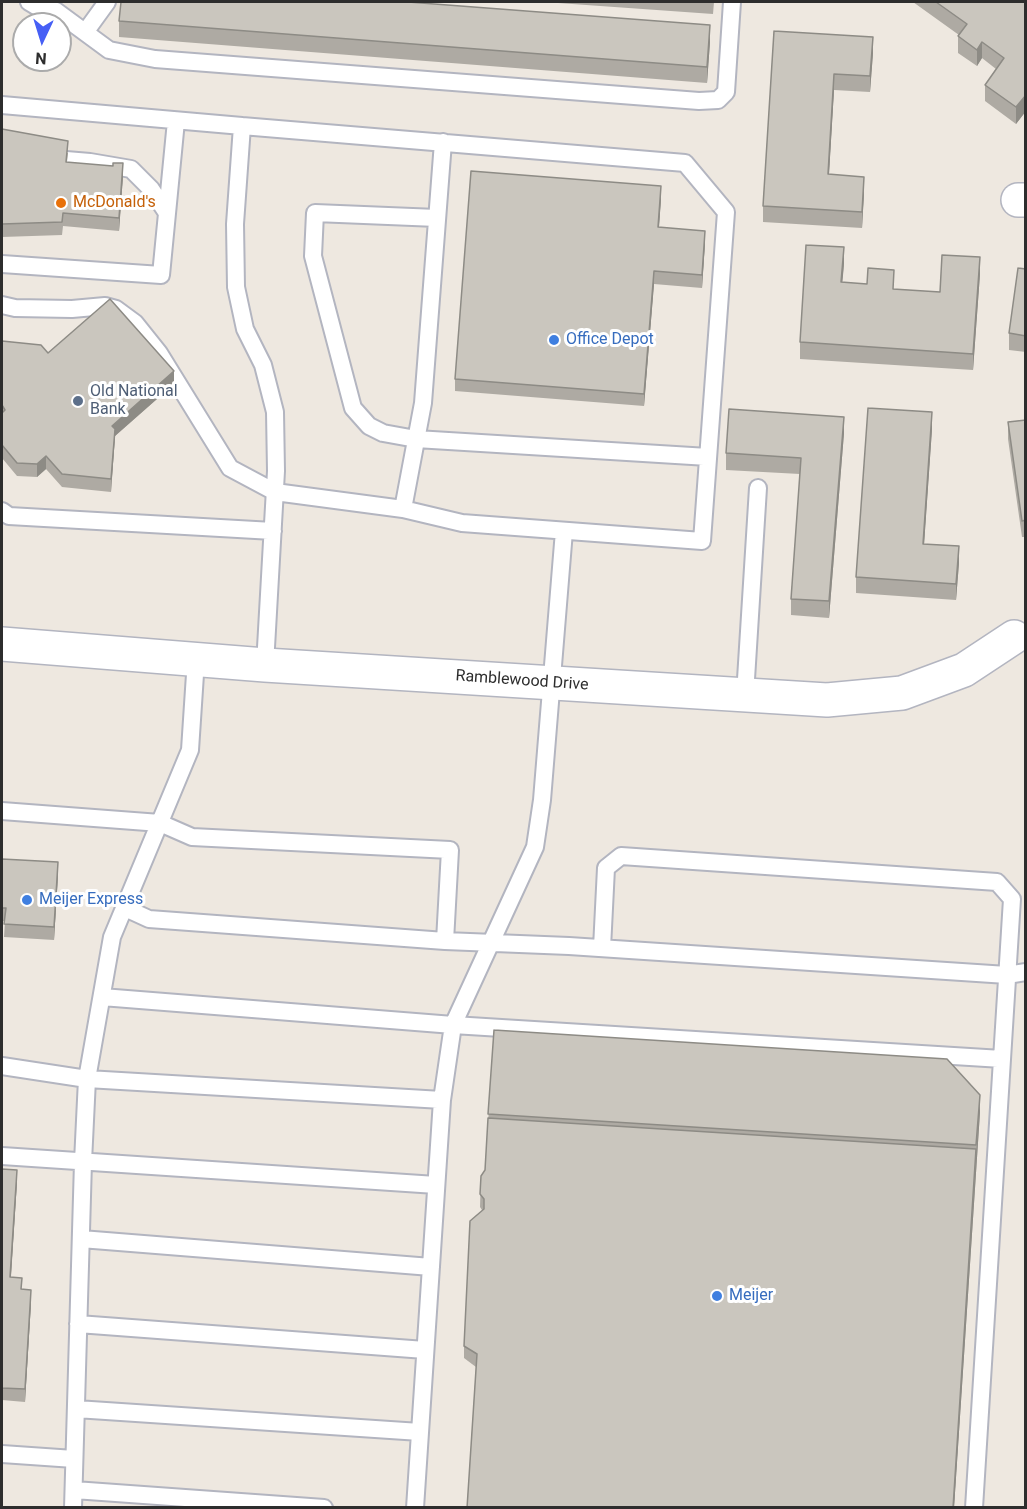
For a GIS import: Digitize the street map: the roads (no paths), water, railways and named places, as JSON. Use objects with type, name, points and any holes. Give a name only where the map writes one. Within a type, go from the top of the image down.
[{"type":"street","name":"Ramblewood Drive","points":[[2,644],[265,665],[827,700],[902,693],[964,670],[1022,640]]},
{"type":"lane","points":[[29,2],[39,8],[56,11],[109,50],[155,59],[699,101],[718,100],[726,92],[732,2]]},
{"type":"lane","points":[[86,31],[107,2]]},
{"type":"lane","points":[[2,105],[685,163],[726,212],[702,541],[462,523],[404,509],[275,492],[230,468],[159,353],[135,323],[116,309],[105,306],[72,309],[15,308],[2,305]]},
{"type":"lane","points":[[2,264],[161,275],[176,121]]},
{"type":"lane","points":[[242,126],[235,224],[236,288],[245,329],[263,365],[275,412],[275,492],[265,665]]},
{"type":"lane","points":[[404,509],[423,403],[443,142]]},
{"type":"lane","points":[[66,160],[131,169],[151,189],[167,213]]},
{"type":"lane","points":[[437,218],[315,213],[313,256],[353,408],[369,426],[383,433],[416,439],[708,457]]},
{"type":"lane","points":[[745,695],[758,488]]},
{"type":"lane","points":[[2,511],[9,516],[273,531]]},
{"type":"lane","points":[[415,1508],[442,1100],[453,1025],[535,847],[542,800],[564,531]]},
{"type":"lane","points":[[73,1508],[87,1079],[112,937],[190,750],[196,659]]},
{"type":"lane","points":[[2,811],[159,823],[192,837],[450,850],[445,941]]},
{"type":"lane","points":[[602,948],[606,867],[621,856],[997,882],[1012,899],[974,1508]]},
{"type":"lane","points":[[125,908],[149,919],[445,941],[602,948],[1008,975],[1026,972]]},
{"type":"lane","points":[[102,997],[453,1025],[1002,1059]]},
{"type":"lane","points":[[2,1066],[87,1079],[442,1100]]},
{"type":"lane","points":[[2,1156],[436,1185]]},
{"type":"lane","points":[[81,1239],[431,1267]]},
{"type":"lane","points":[[78,1323],[425,1350]]},
{"type":"lane","points":[[76,1409],[420,1432]]},
{"type":"lane","points":[[2,1454],[74,1459]]},
{"type":"lane","points":[[74,1490],[139,1501],[324,1508]]},
{"type":"place","name":"McDonald's","points":[[61,203]]},
{"type":"place","name":"Office Depot","points":[[554,340]]},
{"type":"place","name":"Old National Bank","points":[[78,401]]},
{"type":"place","name":"Meijer Express","points":[[27,900]]},
{"type":"place","name":"Meijer","points":[[717,1296]]}]
